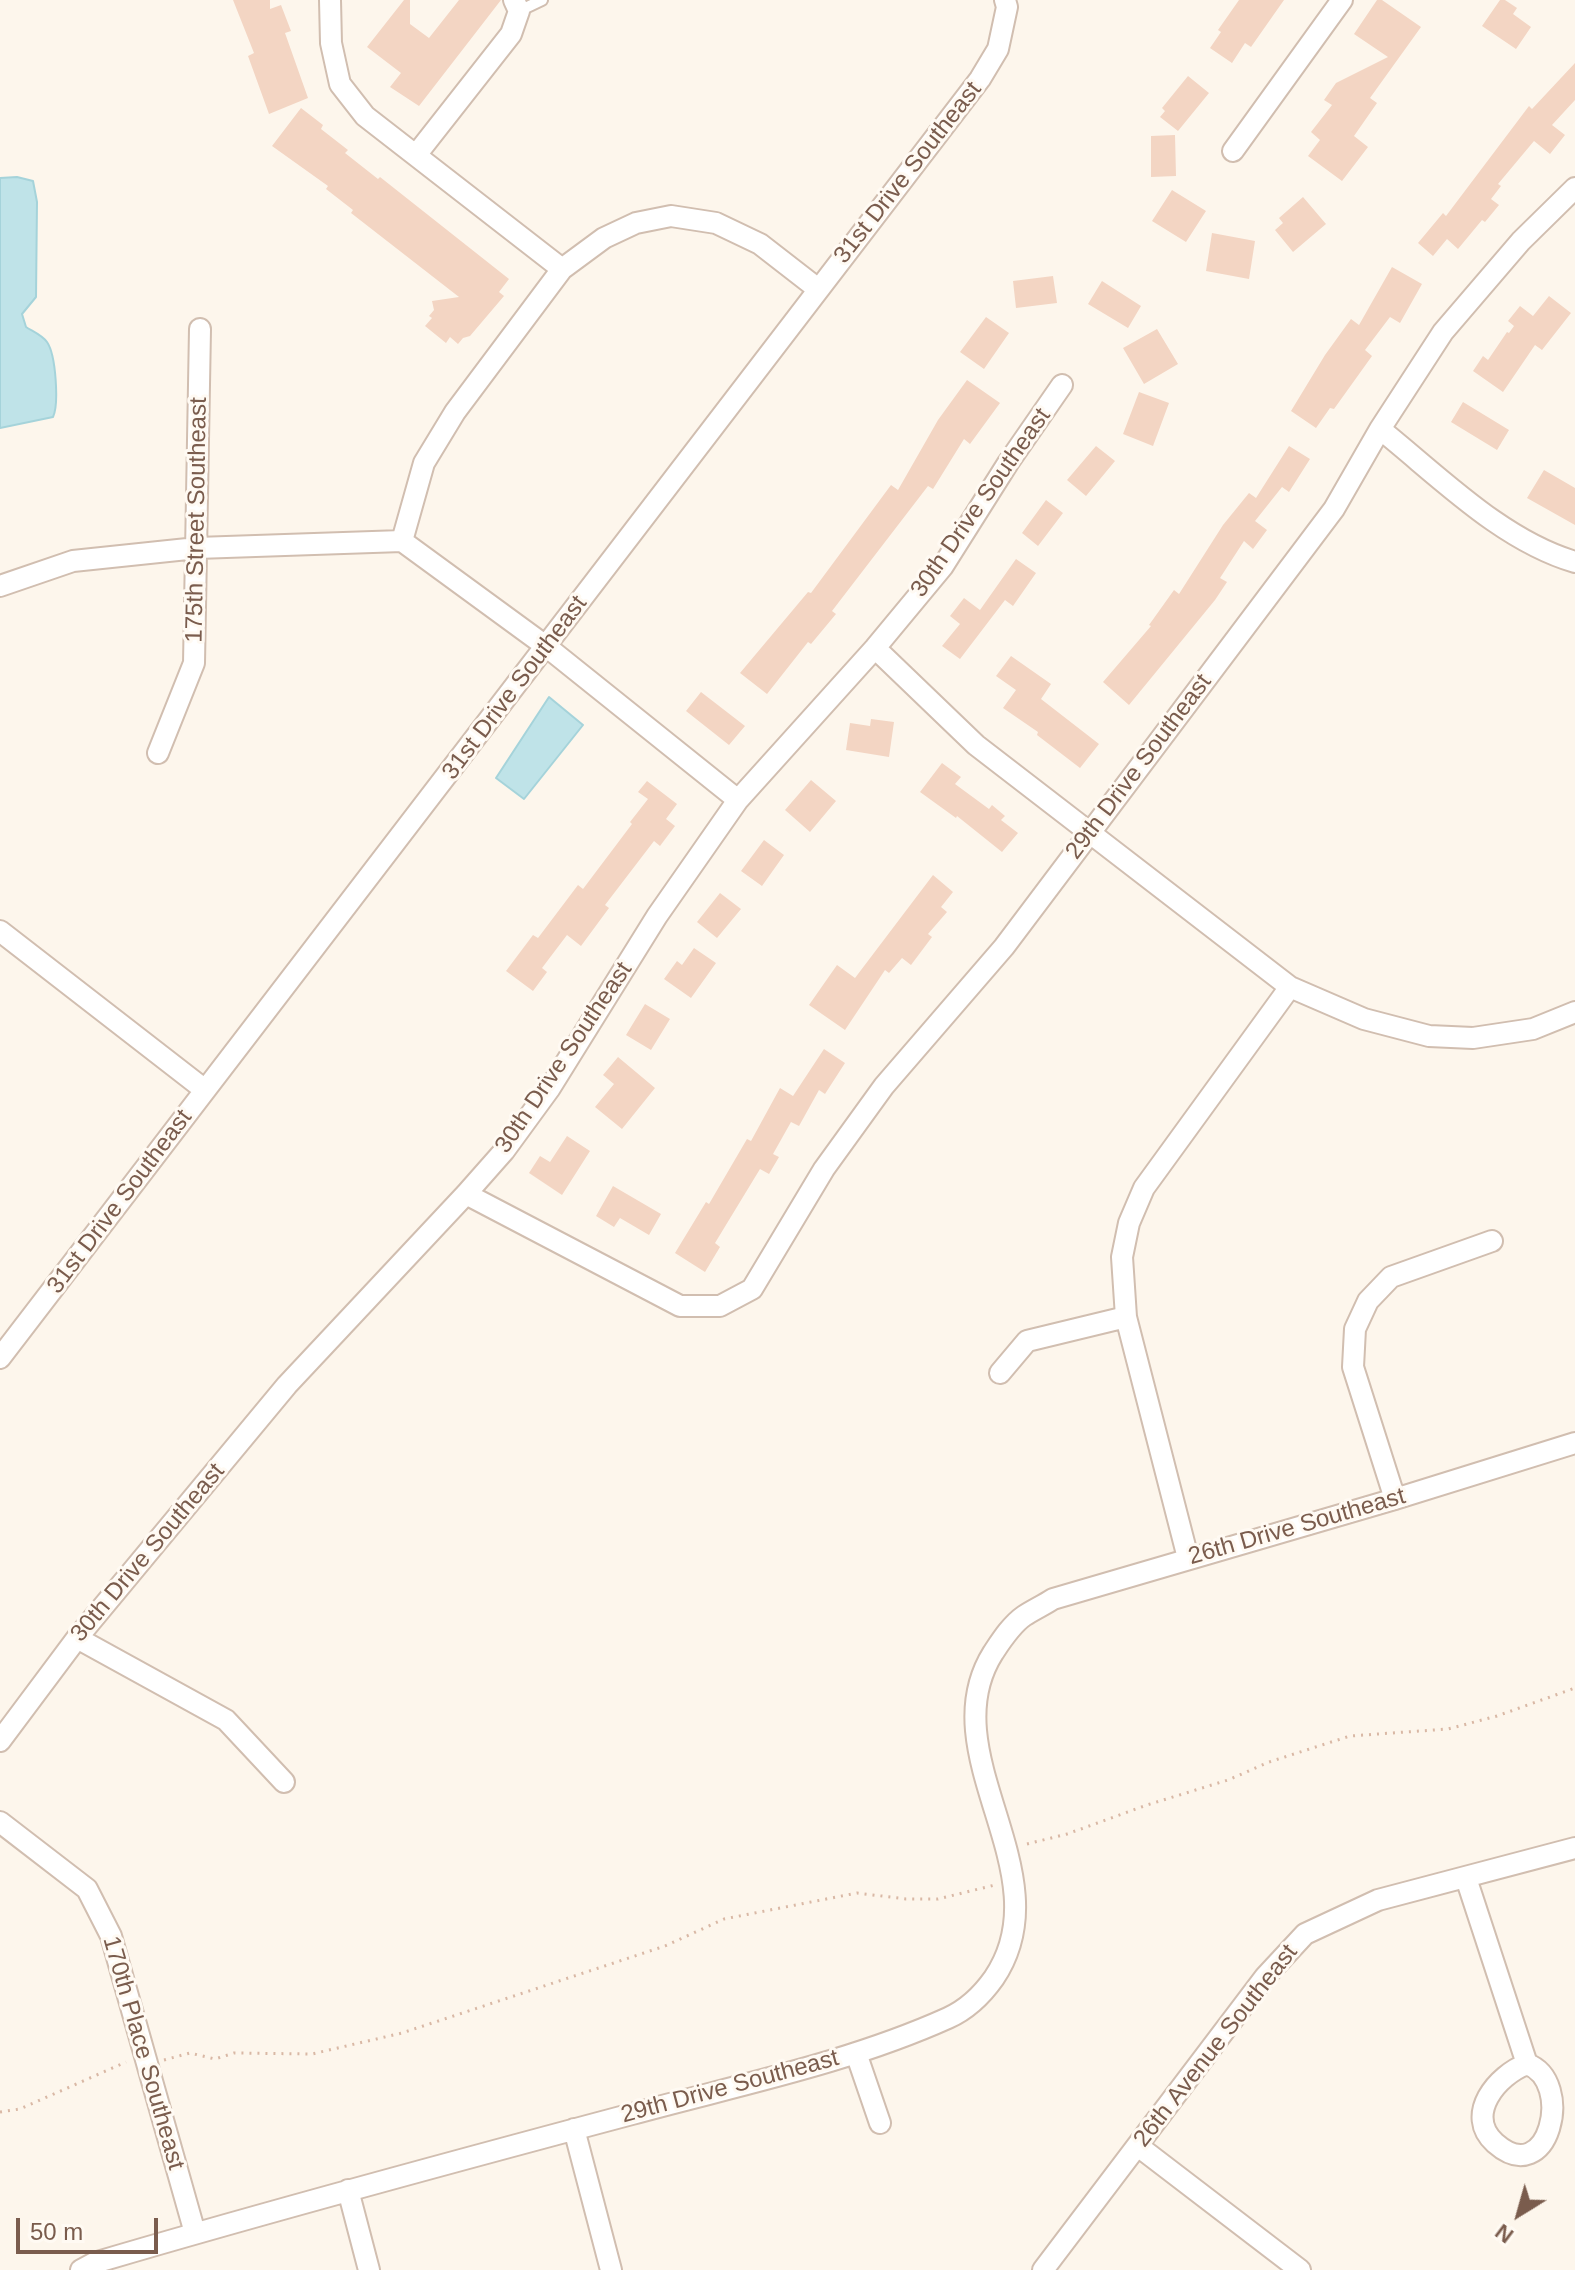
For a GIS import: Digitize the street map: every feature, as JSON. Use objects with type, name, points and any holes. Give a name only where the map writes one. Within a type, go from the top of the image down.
[{"type":"street","points":[[330,0],[331,43],[340,84],[365,116],[562,269]]},
{"type":"street","points":[[1233,151],[1342,0]]},
{"type":"street","name":"31st Drive Southeast","points":[[0,1358],[980,79],[998,49],[1006,3]]},
{"type":"street","points":[[416,155],[511,34],[516,6]]},
{"type":"street","name":"29th Drive Southeast","points":[[466,1194],[680,1306],[720,1306],[752,1289],[824,1169],[884,1086],[1004,947],[1334,509],[1380,429],[1443,332],[1521,241],[1575,188]]},
{"type":"street","points":[[402,541],[424,463],[455,412],[562,269],[604,238],[636,223],[671,216],[716,223],[760,244],[818,289]]},
{"type":"street","name":"175th Street Southeast","points":[[158,753],[194,663],[200,329]]},
{"type":"street","name":"30th Drive Southeast","points":[[0,1741],[77,1638],[287,1385],[504,1151],[550,1088],[657,916],[738,800],[875,648],[943,566],[1062,385]]},
{"type":"street","points":[[1380,429],[1510,534],[1547,554],[1575,562]]},
{"type":"street","points":[[0,586],[73,561],[197,548],[402,541],[547,647],[738,800]]},
{"type":"street","points":[[875,648],[976,745],[1290,987],[1364,1019],[1429,1036],[1473,1038],[1533,1029],[1575,1012]]},
{"type":"street","points":[[0,931],[205,1090]]},
{"type":"street","points":[[1188,1558],[1126,1317],[1122,1257],[1129,1223],[1144,1188],[1290,987]]},
{"type":"street","points":[[1395,1499],[1353,1367],[1355,1329],[1368,1301],[1391,1277],[1492,1241]]},
{"type":"street","points":[[1000,1373],[1027,1341],[1126,1317]]},
{"type":"street","name":"26th Drive Southeast","points":[[1021,1617],[1053,1599],[1575,1443]]},
{"type":"street","name":"29th Drive Southeast","points":[[81,2270],[94,2263],[348,2190],[856,2053],[950,2017],[973,2004],[995,1976],[1011,1944],[1016,1910],[1007,1849],[979,1753],[975,1699],[986,1665],[1021,1617]]},
{"type":"street","points":[[77,1638],[226,1720],[284,1782]]},
{"type":"street","name":"170th Place Southeast","points":[[0,1822],[87,1889],[111,1936],[195,2233]]},
{"type":"street","name":"26th Avenue Southeast","points":[[1043,2270],[1265,1977],[1305,1934],[1378,1900],[1575,1848]]},
{"type":"street","points":[[1466,1878],[1527,2064]]},
{"type":"street","points":[[856,2053],[880,2123]]},
{"type":"street","points":[[1527,2064],[1541,2067],[1556,2076],[1569,2098],[1571,2112],[1553,2143],[1536,2154],[1521,2155],[1506,2151],[1493,2142],[1484,2129],[1481,2116],[1486,2100],[1503,2077],[1527,2064]]},
{"type":"street","points":[[574,2129],[611,2270]]},
{"type":"street","points":[[1138,2146],[1300,2270]]},
{"type":"street","points":[[348,2190],[369,2270]]},
{"type":"lane","points":[[516,6],[542,0]]},
{"type":"path","points":[[1007,1849],[1067,1834],[1350,1736],[1448,1729],[1497,1716],[1575,1688]]},
{"type":"path","points":[[0,2112],[20,2109],[147,2057],[190,2053],[215,2059],[234,2053],[312,2054],[402,2033],[665,1946],[724,1919],[857,1893],[938,1899],[1012,1881]]},
{"type":"water","points":[[17,177],[33,181],[37,202],[36,297],[22,314],[26,327],[42,337],[50,348],[56,380],[56,402],[53,417],[0,428],[0,178]]},
{"type":"water","points":[[549,697],[583,725],[524,799],[496,778]]},
{"type":"building","points":[[233,0],[270,0],[270,9],[281,5],[291,31],[285,33],[308,98],[269,114],[248,56],[254,53]]},
{"type":"building","points":[[404,0],[410,0],[410,24],[429,38],[459,0],[501,0],[419,106],[390,87],[401,73],[367,47]]},
{"type":"building","points":[[1239,0],[1284,0],[1251,47],[1245,43],[1232,63],[1210,48],[1221,32],[1218,30]]},
{"type":"building","points":[[1377,0],[1382,0],[1421,27],[1370,98],[1377,103],[1354,136],[1368,147],[1342,181],[1308,156],[1320,140],[1311,132],[1332,105],[1324,100],[1336,83],[1388,57],[1354,34]]},
{"type":"building","points":[[1500,0],[1517,8],[1513,14],[1531,27],[1516,49],[1482,26]]},
{"type":"building","points":[[1575,63],[1575,100],[1552,125],[1565,135],[1550,154],[1534,141],[1498,184],[1501,186],[1491,199],[1499,205],[1485,222],[1482,220],[1458,249],[1447,239],[1433,256],[1418,243],[1443,213],[1446,216],[1529,106],[1532,109]]},
{"type":"building","points":[[1188,76],[1209,93],[1178,131],[1160,117],[1165,111],[1162,108]]},
{"type":"building","points":[[301,108],[348,150],[345,153],[509,279],[499,292],[504,296],[470,336],[458,344],[450,337],[446,343],[425,326],[432,318],[429,316],[434,310],[432,301],[459,297],[351,213],[353,210],[326,189],[328,186],[272,146]]},
{"type":"building","points":[[1175,135],[1176,176],[1151,177],[1151,136]]},
{"type":"building","points":[[1172,190],[1206,211],[1186,242],[1152,221]]},
{"type":"building","points":[[1303,197],[1326,224],[1293,252],[1275,230],[1283,223],[1279,218]]},
{"type":"building","points":[[1212,233],[1255,241],[1249,279],[1206,271]]},
{"type":"building","points":[[1392,267],[1422,284],[1400,323],[1390,317],[1365,350],[1372,356],[1334,409],[1330,408],[1316,428],[1291,411],[1351,319],[1359,325]]},
{"type":"building","points":[[1053,276],[1057,303],[1016,308],[1013,281]]},
{"type":"building","points":[[1102,281],[1141,306],[1128,328],[1088,304]]},
{"type":"building","points":[[1549,296],[1571,313],[1542,350],[1535,345],[1503,392],[1473,371],[1483,356],[1488,360],[1509,333],[1514,326],[1508,321],[1520,306],[1533,316]]},
{"type":"building","points":[[986,317],[1009,333],[984,369],[960,352]]},
{"type":"building","points":[[1157,329],[1178,364],[1144,384],[1123,348]]},
{"type":"building","points":[[967,380],[1000,403],[970,444],[964,439],[933,489],[928,486],[832,611],[836,614],[811,644],[808,642],[767,694],[740,673],[808,592],[811,593],[891,485],[898,490],[938,420]]},
{"type":"building","points":[[1139,392],[1169,403],[1153,446],[1123,434]]},
{"type":"building","points":[[1463,402],[1509,430],[1497,450],[1451,422]]},
{"type":"building","points":[[1096,446],[1115,461],[1086,496],[1067,480]]},
{"type":"building","points":[[1289,446],[1310,459],[1289,492],[1282,487],[1255,521],[1267,530],[1253,549],[1244,541],[1220,578],[1227,582],[1215,600],[1129,705],[1103,682],[1151,626],[1174,590],[1179,594],[1223,525],[1249,493],[1256,498]]},
{"type":"building","points":[[1544,470],[1575,488],[1575,525],[1527,498]]},
{"type":"building","points":[[1046,500],[1063,513],[1038,546],[1022,533]]},
{"type":"building","points":[[1016,559],[1036,573],[1013,606],[1005,600],[960,659],[942,646],[960,624],[950,616],[964,598],[980,610]]},
{"type":"building","points":[[1011,656],[1051,684],[1041,699],[1099,744],[1080,768],[1037,735],[1038,732],[1003,708],[1016,690],[996,676]]},
{"type":"building","points":[[701,692],[745,726],[729,745],[686,711]]},
{"type":"building","points":[[871,719],[894,722],[889,757],[846,750],[850,723],[870,726]]},
{"type":"building","points":[[942,763],[961,777],[955,784],[989,809],[992,805],[1005,816],[1001,820],[1018,833],[1002,852],[957,816],[920,792]]},
{"type":"building","points":[[811,780],[836,801],[810,832],[785,810]]},
{"type":"building","points":[[647,781],[677,804],[666,819],[675,826],[660,846],[654,841],[605,905],[609,908],[581,946],[567,935],[542,968],[547,972],[533,991],[506,971],[533,935],[538,938],[578,885],[583,889],[632,824],[630,822],[648,799],[638,792]]},
{"type":"building","points":[[764,840],[784,855],[762,886],[741,871]]},
{"type":"building","points":[[933,875],[953,892],[941,907],[947,912],[928,934],[932,937],[911,965],[902,958],[889,973],[885,970],[845,1030],[809,1005],[837,965],[855,978]]},
{"type":"building","points":[[720,893],[741,909],[717,938],[697,922]]},
{"type":"building","points":[[694,948],[716,963],[691,998],[664,979],[677,961],[682,965]]},
{"type":"building","points":[[645,1004],[670,1019],[651,1050],[626,1035]]},
{"type":"building","points":[[824,1049],[845,1063],[825,1094],[819,1090],[799,1126],[791,1122],[773,1154],[779,1157],[769,1174],[760,1169],[715,1243],[720,1247],[705,1272],[675,1253],[706,1202],[709,1204],[747,1139],[751,1141],[780,1088],[793,1096]]},
{"type":"building","points":[[618,1057],[655,1088],[622,1129],[595,1107],[614,1084],[603,1075]]},
{"type":"building","points":[[567,1136],[590,1151],[562,1195],[529,1173],[540,1156],[550,1162]]},
{"type":"building","points":[[613,1186],[661,1214],[649,1235],[620,1218],[614,1227],[596,1216]]}]
